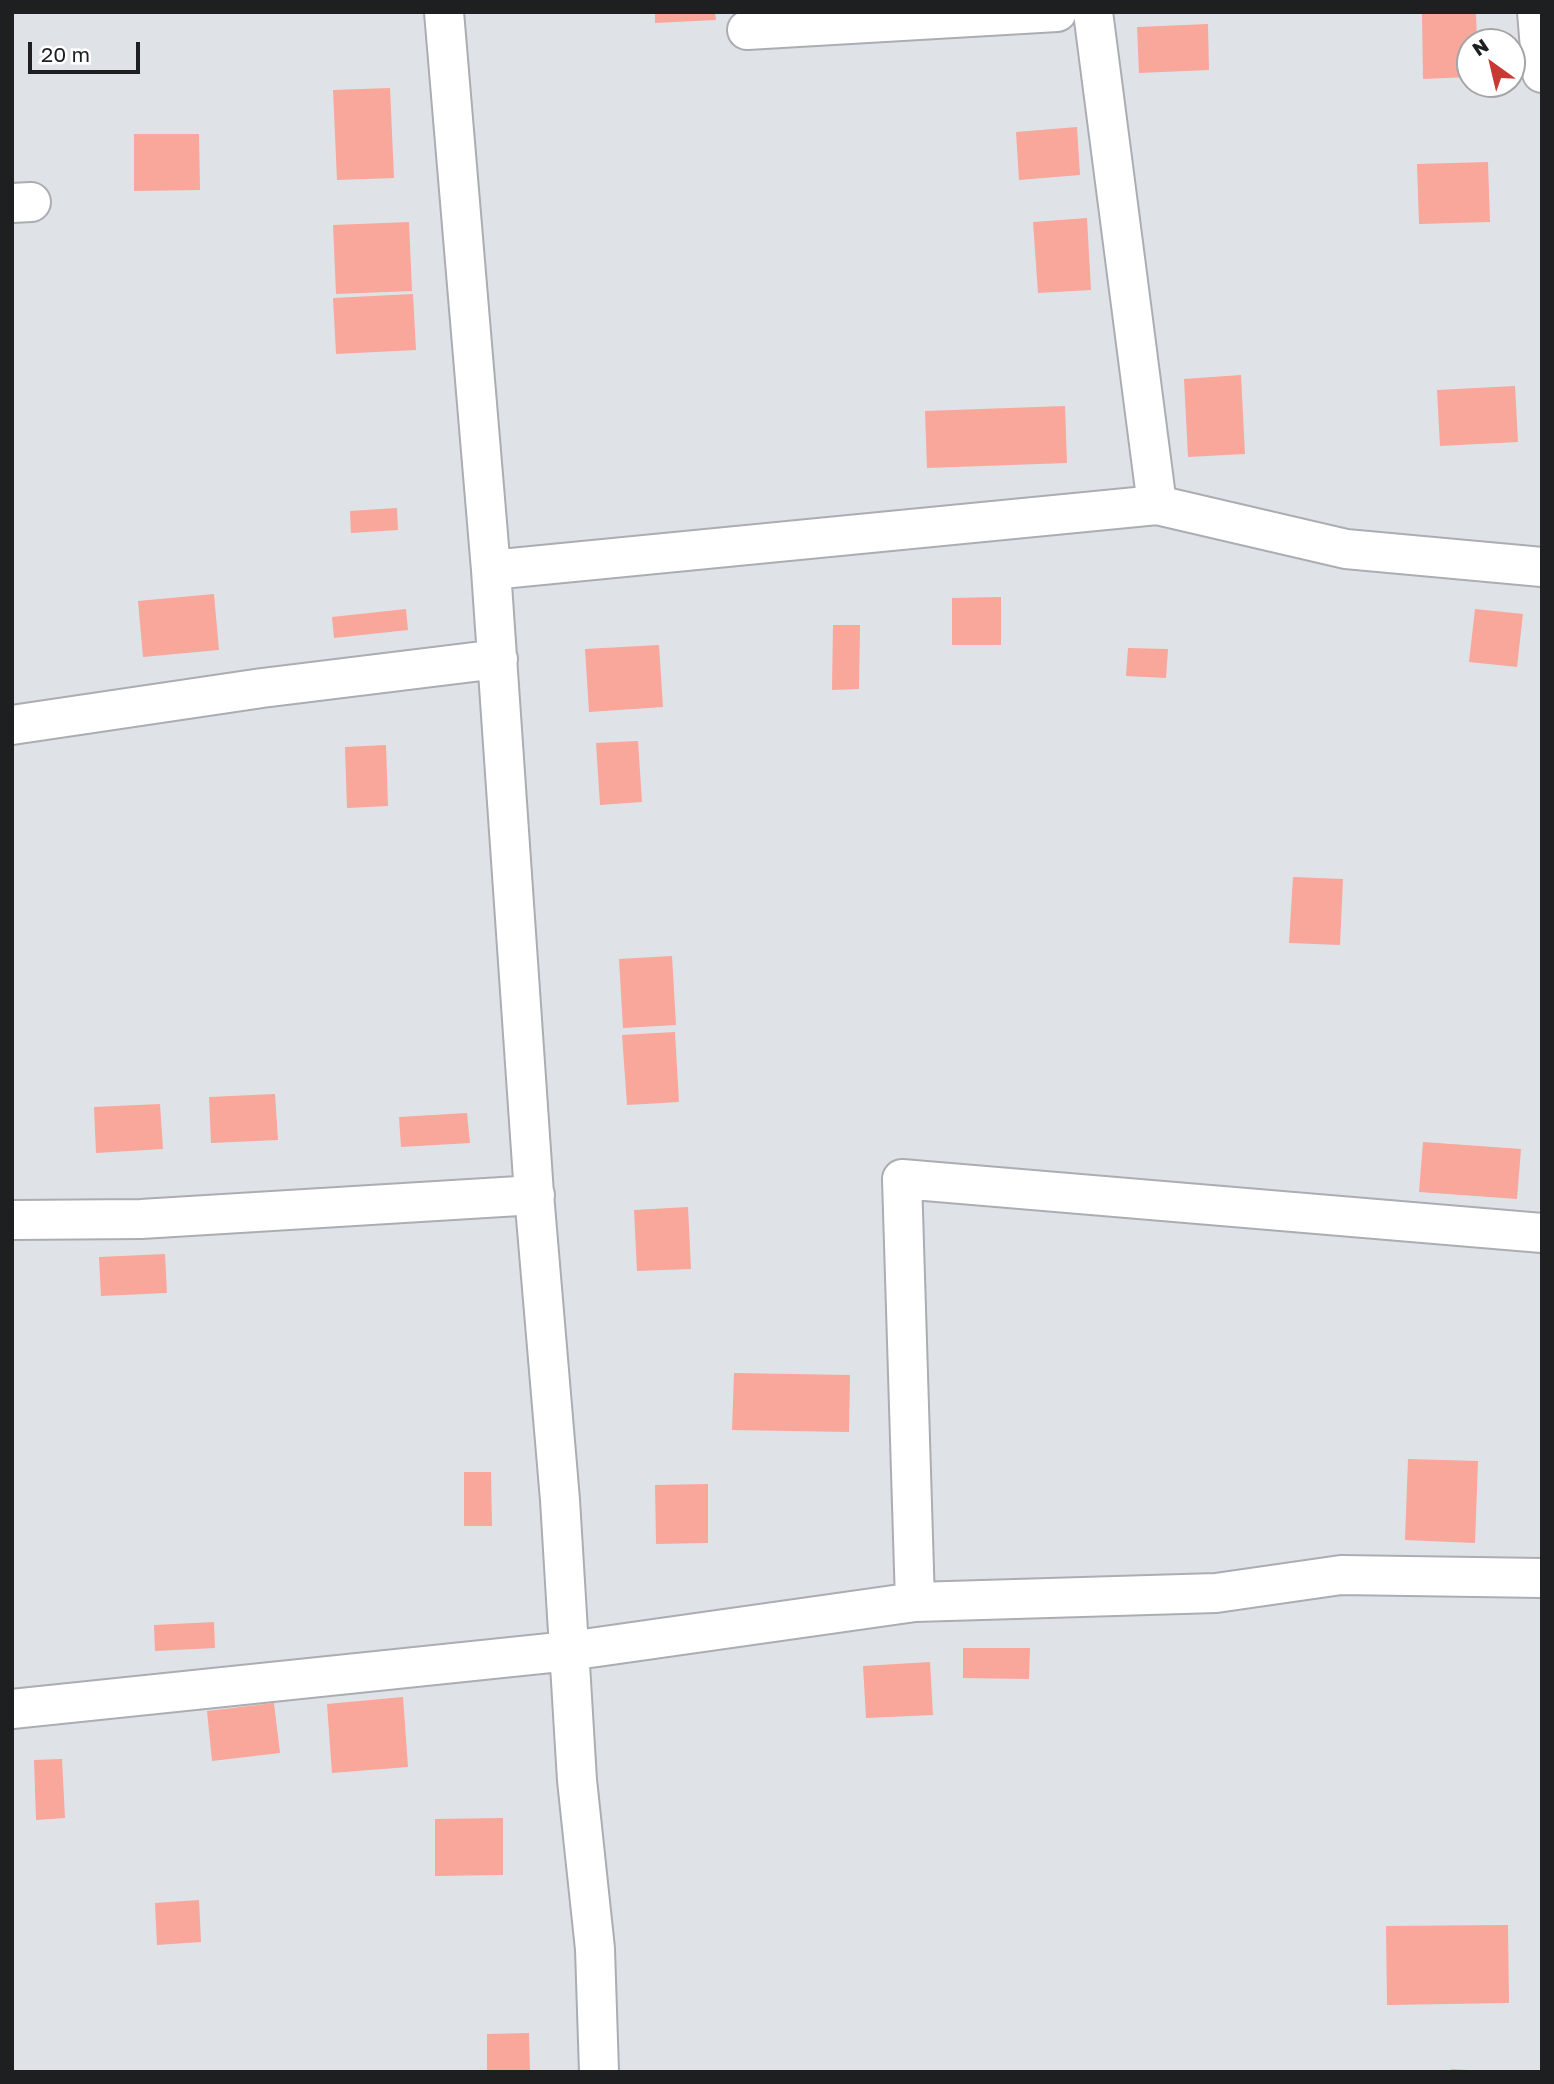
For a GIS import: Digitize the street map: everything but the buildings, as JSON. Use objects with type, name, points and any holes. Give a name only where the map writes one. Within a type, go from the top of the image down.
[{"type":"street","points":[[444,12],[498,659],[535,1195],[561,1500],[577,1780],[595,1949],[599,2072]]},
{"type":"street","points":[[747,30],[1057,12]]},
{"type":"street","points":[[1093,12],[1157,505]]},
{"type":"street","points":[[1537,12],[1542,73]]},
{"type":"street","points":[[491,570],[1157,505],[1346,548],[1542,567]]},
{"type":"street","points":[[12,725],[262,688],[498,659]]},
{"type":"street","points":[[915,1602],[902,1179],[1542,1233]]},
{"type":"street","points":[[12,1220],[141,1219],[535,1195]]},
{"type":"street","points":[[12,1709],[569,1651],[915,1602],[1216,1593],[1341,1575],[1542,1578]]}]
